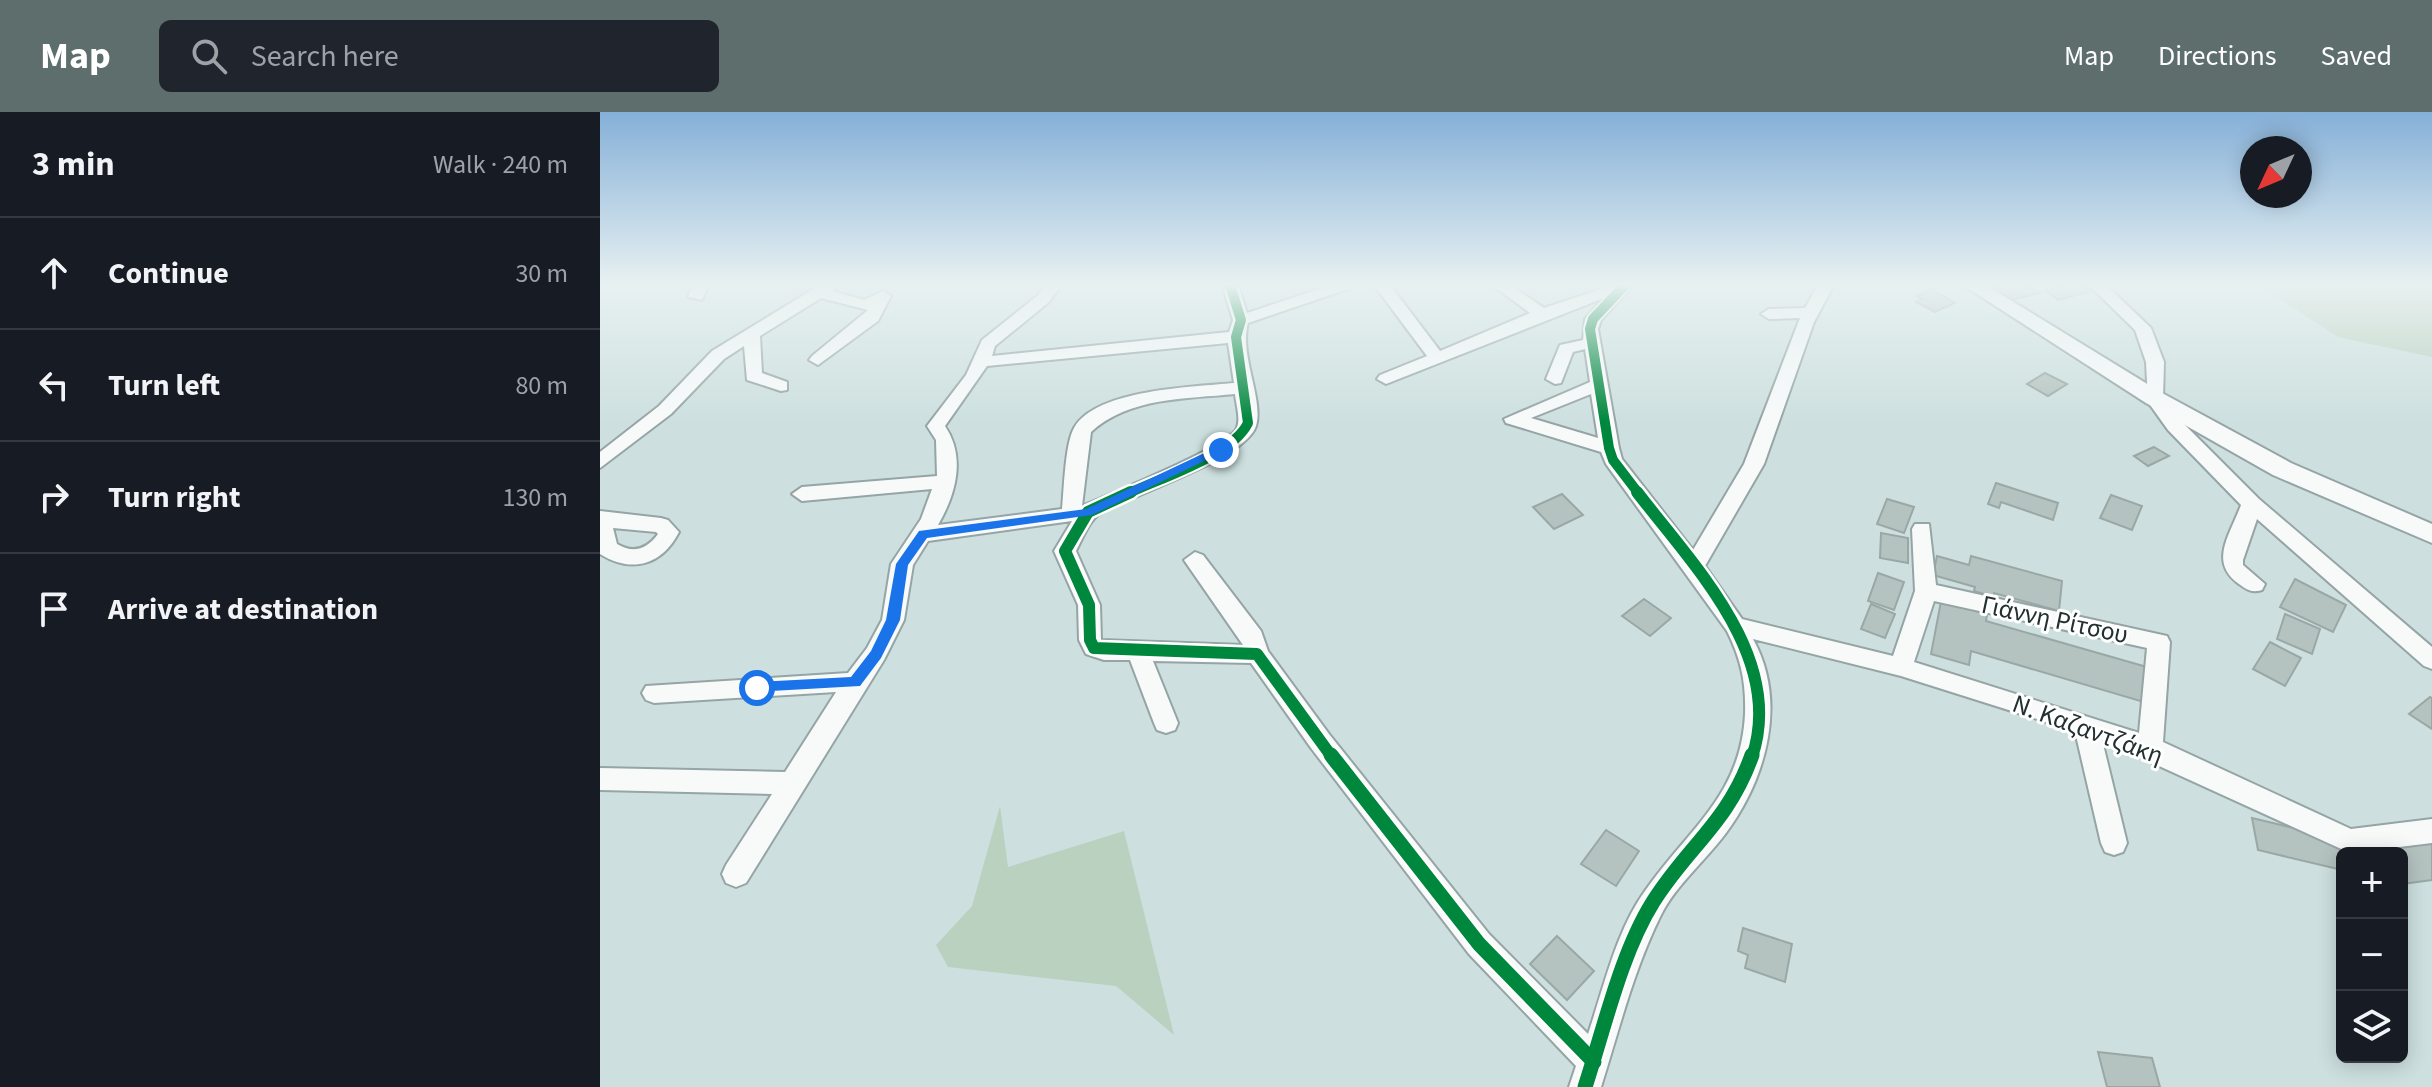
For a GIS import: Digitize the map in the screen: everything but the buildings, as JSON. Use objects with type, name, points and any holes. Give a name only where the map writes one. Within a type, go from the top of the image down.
[{"type":"main road","points":[[2046,330],[2154,398],[2282,469],[2432,534]]},
{"type":"street","points":[[600,462],[665,410],[701,369],[759,330]]},
{"type":"street","points":[[818,360],[856,330]]},
{"type":"street","points":[[736,874],[855,682],[876,654],[893,620],[902,564],[923,534],[949,471],[949,456],[936,426],[971,381],[988,344],[1004,330]]},
{"type":"street","points":[[980,362],[1149,343],[1228,330]]},
{"type":"street","points":[[923,534],[1079,513],[1221,450],[1242,435],[1248,423],[1241,388],[1238,330]]},
{"type":"street","points":[[1416,330],[1437,358]]},
{"type":"street","points":[[1386,379],[1508,330]]},
{"type":"street","points":[[1590,1075],[1630,953],[1653,902],[1718,823],[1742,784],[1756,744],[1758,687],[1751,656],[1735,626],[1613,460],[1590,343],[1592,330]]},
{"type":"street","points":[[1693,568],[1754,464],[1804,330]]},
{"type":"street","points":[[2144,330],[2155,362],[2154,398],[2250,514],[2279,528],[2432,660]]},
{"type":"street","points":[[752,335],[753,376],[781,386]]},
{"type":"street","points":[[1555,379],[1566,349],[1590,343]]},
{"type":"street","points":[[1599,385],[1513,419],[1609,448]]},
{"type":"street","points":[[1241,388],[1129,404],[1111,409],[1087,423],[1082,430],[1079,513],[1065,551],[1089,605],[1090,640],[1094,648],[1104,651],[1257,654]]},
{"type":"street","points":[[802,494],[943,482]]},
{"type":"street","points":[[2250,514],[2232,560],[2233,569],[2254,584]]},
{"type":"street","points":[[1901,667],[1926,591],[1922,529]]},
{"type":"street","points":[[1195,560],[1253,637],[1257,654],[1320,741],[1479,944],[1590,1075]]},
{"type":"street","name":"Γιάννη Ρίτσου","points":[[1926,591],[2159,642],[2150,748]]},
{"type":"street","name":"Ν. Καζαντζάκη","points":[[1735,626],[1901,667],[2086,724],[2150,748],[2350,841],[2432,831]]},
{"type":"street","points":[[1138,651],[1166,723]]},
{"type":"street","points":[[654,693],[855,682]]},
{"type":"street","points":[[2086,724],[2114,843]]},
{"type":"street","points":[[600,779],[793,783]]},
{"type":"green space","points":[[2328,330],[2432,330],[2432,357],[2338,337]]},
{"type":"green space","points":[[1000,806],[1008,867],[1124,831],[1174,1035],[1116,986],[948,967],[936,945],[972,906]]},
{"type":"cycle path","points":[[1238,330],[1236,337],[1248,423],[1242,435],[1221,450],[1088,512],[1065,551],[1089,605],[1090,640],[1094,648],[1104,651],[1257,654],[1320,741],[1479,944],[1594,1062]]},
{"type":"cycle path","points":[[1585,1087],[1630,953],[1653,902],[1718,823],[1742,784],[1756,744],[1758,687],[1751,656],[1735,626],[1613,460],[1590,330]]},
{"type":"route","points":[[757,688],[855,682],[876,654],[893,620],[902,564],[923,534],[1088,512],[1131,489],[1221,450]]}]
